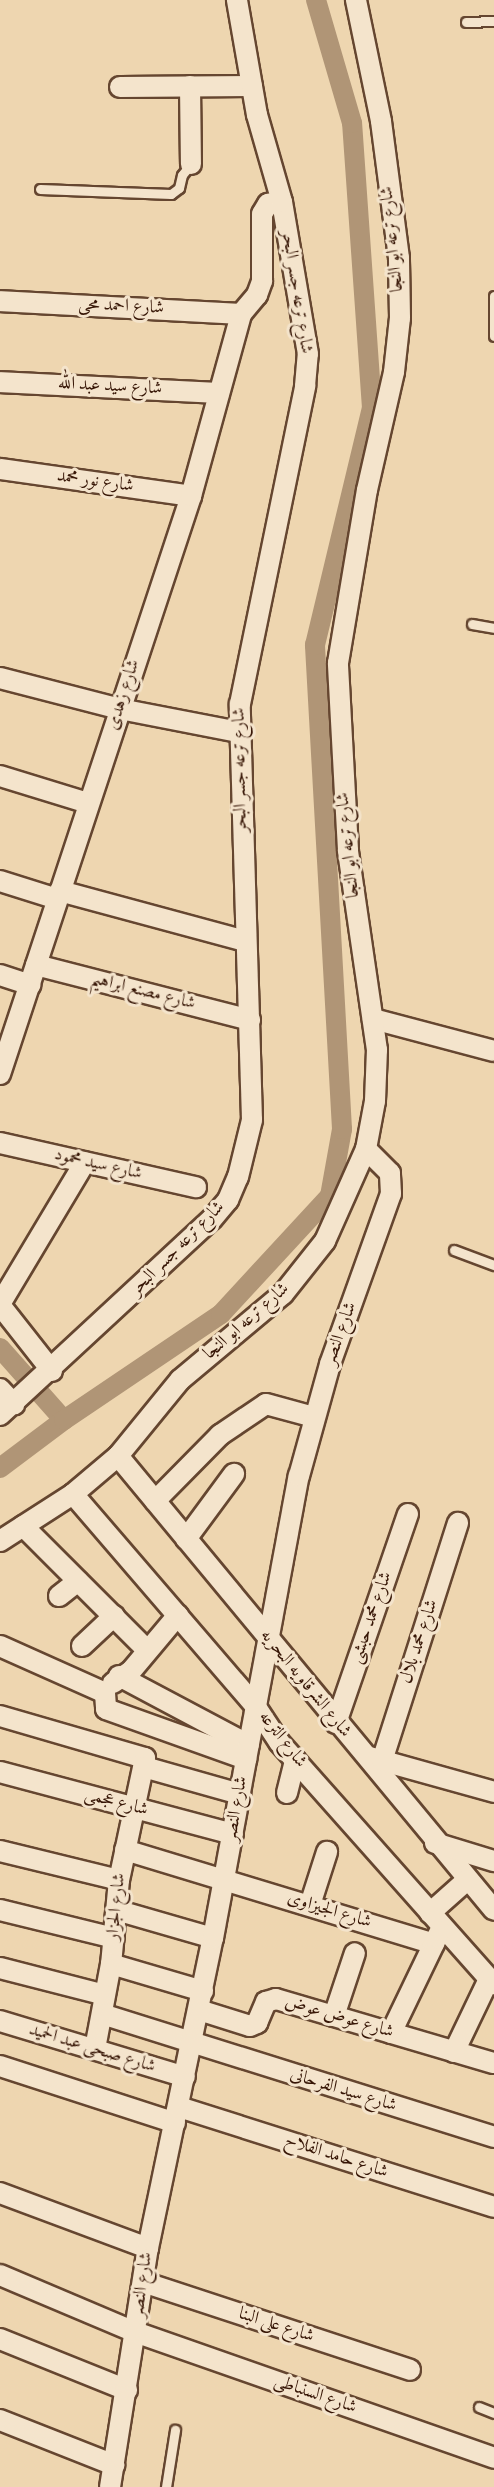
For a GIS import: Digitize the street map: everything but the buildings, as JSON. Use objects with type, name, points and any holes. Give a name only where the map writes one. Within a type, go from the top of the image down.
[{"type":"street","name":"شارع ترعه جسر البحر","points":[[7,1410],[51,1371],[228,1200],[241,1168],[252,1120],[238,732],[249,647],[305,386],[308,354],[282,202],[252,86],[237,0]]},
{"type":"street","name":"شارع ترعه ابو النجا","points":[[0,1541],[73,1494],[118,1456],[180,1380],[283,1294],[306,1269],[342,1211],[366,1149],[375,1101],[373,1019],[347,840],[338,663],[367,490],[394,372],[400,318],[399,258],[381,121],[356,0]]},
{"type":"street","points":[[189,86],[191,164]]},
{"type":"street","points":[[120,87],[252,86]]},
{"type":"street","points":[[241,314],[257,295],[262,281],[262,214],[268,204],[282,202]]},
{"type":"street","name":"شارع احمد محى","points":[[0,301],[241,314]]},
{"type":"street","name":"شارع زهدى","points":[[0,1074],[190,496],[241,314]]},
{"type":"street","name":"شارع سيد عبد الله","points":[[0,382],[219,393]]},
{"type":"street","name":"شارع نور محمد","points":[[0,469],[190,496]]},
{"type":"street","points":[[0,678],[120,709],[238,732]]},
{"type":"street","points":[[0,776],[88,803]]},
{"type":"street","points":[[0,881],[245,941]]},
{"type":"street","name":"شارع مصنع ابراهيم","points":[[36,965],[250,1020]]},
{"type":"street","points":[[0,975],[30,985]]},
{"type":"street","points":[[373,1019],[494,1051]]},
{"type":"street","name":"شارع سيد محمود","points":[[0,1143],[196,1187]]},
{"type":"street","name":"شارع النصر","points":[[110,2487],[148,2247],[201,2000],[268,1639],[314,1417],[391,1194],[390,1173],[366,1149]]},
{"type":"street","points":[[51,1371],[0,1305],[85,1162]]},
{"type":"street","points":[[0,1389],[7,1410]]},
{"type":"street","points":[[155,1501],[220,1435],[266,1404],[314,1417]]},
{"type":"street","name":"شارع الشرقاويه البحريه","points":[[118,1456],[336,1723],[373,1758],[435,1843],[494,1910]]},
{"type":"street","points":[[186,1539],[234,1474]]},
{"type":"street","name":"شارع الترعه","points":[[73,1494],[256,1707],[273,1734],[435,1928],[492,1981]]},
{"type":"street","name":"شارع محمد حبشى","points":[[336,1723],[408,1514]]},
{"type":"street","name":"شارع محمد بلال","points":[[373,1758],[458,1523]]},
{"type":"street","points":[[23,1526],[147,1650]]},
{"type":"street","points":[[59,1596],[78,1581]]},
{"type":"street","points":[[178,1615],[131,1671],[118,1676],[105,1692],[105,1708],[150,1725],[248,1752]]},
{"type":"street","points":[[82,1646],[114,1616]]},
{"type":"street","points":[[0,1646],[105,1692]]},
{"type":"street","points":[[118,1676],[248,1752]]},
{"type":"street","points":[[150,1725],[159,1698]]},
{"type":"street","points":[[0,1716],[143,1755],[144,1767],[240,1794]]},
{"type":"street","points":[[373,1758],[494,1792]]},
{"type":"street","points":[[287,1793],[295,1760]]},
{"type":"street","name":"شارع الجزار","points":[[95,2049],[111,1964],[119,1880],[144,1767]]},
{"type":"street","name":"شارع عجمى","points":[[0,1772],[233,1834]]},
{"type":"street","points":[[435,1843],[494,1861]]},
{"type":"street","name":"شارع الجيزاوى","points":[[125,1850],[310,1905],[435,1928]]},
{"type":"street","points":[[0,1851],[119,1880]]},
{"type":"street","points":[[310,1905],[327,1852]]},
{"type":"street","points":[[392,2033],[435,1928],[467,1880]]},
{"type":"street","points":[[0,1910],[114,1938]]},
{"type":"street","points":[[116,1910],[213,1938]]},
{"type":"street","points":[[334,2016],[356,1953]]},
{"type":"street","points":[[111,1964],[201,2000]]},
{"type":"street","name":"شارع سيد الفرحانى","points":[[0,1968],[104,2005],[191,2045],[494,2137]]},
{"type":"street","points":[[454,2052],[492,1981]]},
{"type":"street","name":"شارع عوض عوض","points":[[201,2000],[250,2026],[257,2023],[270,1998],[494,2063]]},
{"type":"street","name":"شارع صبحى عبد الحميد","points":[[0,2020],[185,2077]]},
{"type":"street","name":"شارع حامد الفلاح","points":[[0,2066],[494,2207]]},
{"type":"street","points":[[0,2193],[148,2247]]},
{"type":"street","name":"شارع السنباطى","points":[[0,2275],[135,2332],[494,2458]]},
{"type":"street","name":"شارع على البنا","points":[[143,2282],[410,2370]]},
{"type":"street","points":[[0,2339],[127,2390]]},
{"type":"street","points":[[0,2420],[114,2465]]},
{"type":"lane","points":[[466,22],[494,21]]},
{"type":"lane","points":[[40,189],[171,194],[179,188],[182,176],[191,164]]},
{"type":"lane","points":[[494,296],[494,336]]},
{"type":"lane","points":[[472,624],[494,628]]},
{"type":"lane","points":[[454,1250],[494,1265]]},
{"type":"lane","points":[[479,2407],[494,2413]]},
{"type":"lane","points":[[166,2487],[175,2430]]},
{"type":"waterway","points":[[0,1468],[64,1420],[221,1314],[330,1196],[342,1129],[315,645],[372,408],[352,123],[316,0]]},
{"type":"waterway","points":[[0,1348],[64,1420]]}]
